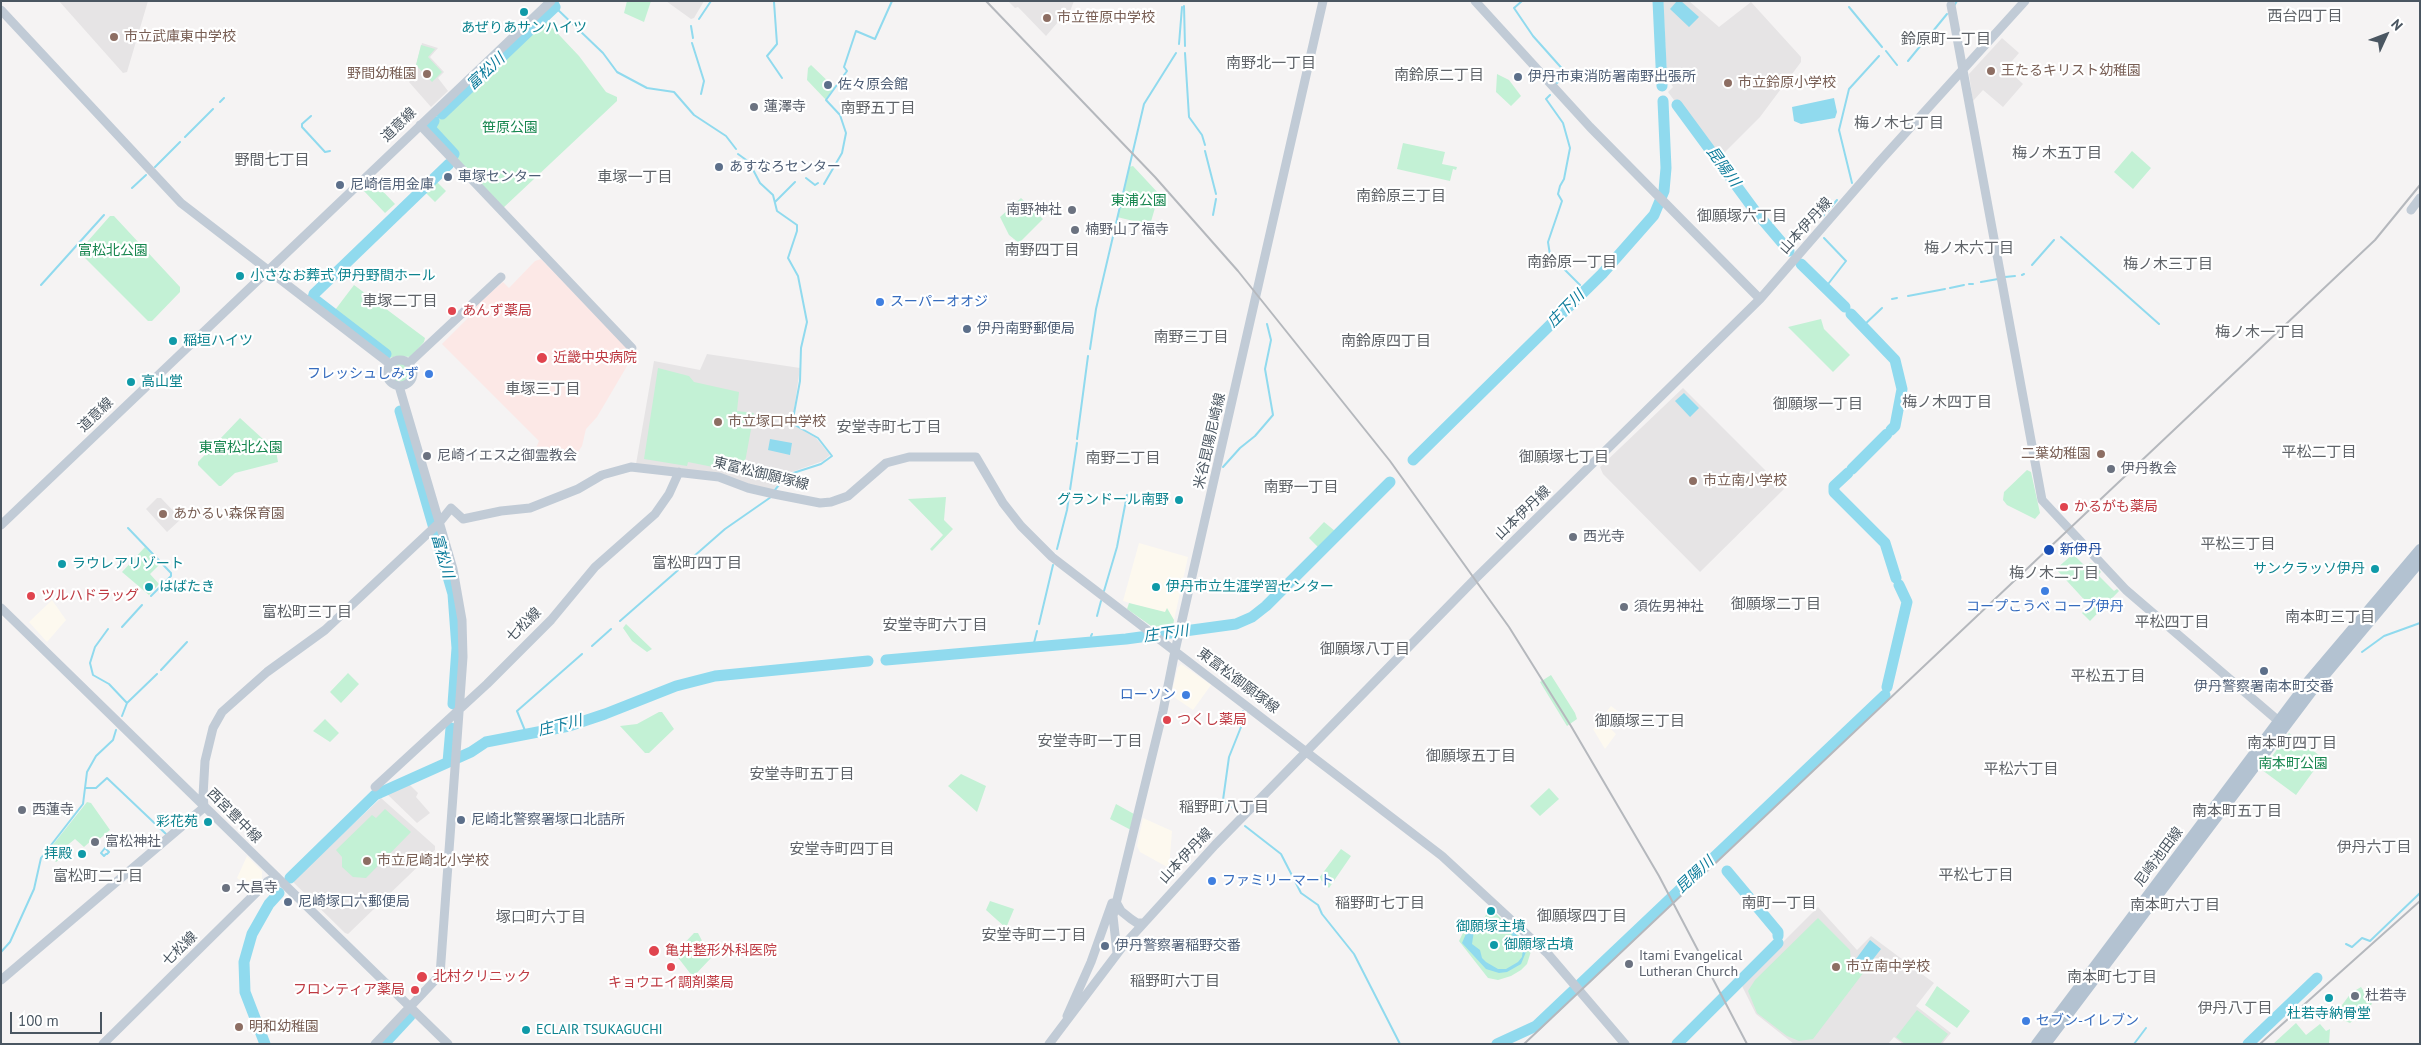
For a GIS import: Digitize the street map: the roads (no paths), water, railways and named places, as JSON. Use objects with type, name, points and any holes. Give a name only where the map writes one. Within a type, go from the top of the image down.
[{"type":"main road","name":"米谷昆陽尼崎線","points":[[1049,1044],[1117,953],[1113,916],[1116,901],[1131,850],[1163,711],[1323,1]]},
{"type":"main road","points":[[1475,1],[1590,127],[1760,299]]},
{"type":"main road","name":"山本伊丹線","points":[[1117,953],[1143,923],[1306,751],[1472,583],[1760,299],[2025,1]]},
{"type":"main road","name":"道意線","points":[[1,525],[210,324],[550,3]]},
{"type":"main road","points":[[1951,4],[2042,500],[2126,590],[2281,723]]},
{"type":"main road","points":[[1,10],[181,203],[390,364]]},
{"type":"main road","points":[[420,125],[632,348]]},
{"type":"main road","points":[[2411,210],[2420,198]]},
{"type":"main road","points":[[409,363],[501,277]]},
{"type":"main road","points":[[399,359],[409,363],[413,371],[412,379],[407,384],[399,386],[392,383],[388,378],[387,370],[390,364],[399,359]]},
{"type":"main road","points":[[375,1044],[440,975],[454,755],[463,657],[462,620],[453,569],[399,386]]},
{"type":"main road","name":"東富松御願塚線","points":[[204,806],[202,796],[205,761],[213,728],[222,712],[268,672],[325,630],[439,523],[451,508],[463,519],[501,510],[530,508],[578,490],[602,475],[631,466],[718,477],[748,488],[820,503],[848,496],[886,463],[909,457],[976,457],[1002,504],[1037,543],[1152,635],[1442,856],[1548,954],[1625,1044]]},
{"type":"main road","name":"七松線","points":[[375,787],[551,620],[595,567],[655,514],[669,494],[679,472]]},
{"type":"main road","name":"尼崎池田線","points":[[2046,1044],[2341,641],[2420,549]]},
{"type":"main road","name":"尼崎池田線","points":[[2036,1044],[2281,723],[2420,562]]},
{"type":"main road","name":"西宮豊中線","points":[[1,608],[448,1044]]},
{"type":"main road","points":[[1,980],[204,806]]},
{"type":"main road","name":"七松線","points":[[103,1044],[268,881],[277,877]]},
{"type":"main road","name":"米谷昆陽尼崎線","points":[[1064,1024],[1120,887]]},
{"type":"main road","points":[[1116,901],[1120,911],[1131,920],[1137,924],[1143,923]]},
{"type":"water","points":[[1677,1],[1681,1],[1699,17],[1689,27],[1670,9]]},
{"type":"water","points":[[1834,98],[1837,112],[1835,118],[1801,124],[1794,121],[1792,107]]},
{"type":"water","points":[[1684,393],[1699,408],[1690,417],[1675,401]]},
{"type":"water","points":[[770,439],[792,443],[790,455],[768,450]]},
{"type":"water","points":[[1472,920],[1511,929],[1508,932],[1480,927],[1474,931],[1472,944],[1480,950],[1482,958],[1486,962],[1498,969],[1506,969],[1518,962],[1522,957],[1523,947],[1511,934],[1513,931],[1528,947],[1521,964],[1507,972],[1499,973],[1486,969],[1462,943]]},
{"type":"water","points":[[1870,940],[1881,949],[1867,967],[1856,959]]},
{"type":"waterway","points":[[699,19],[711,1]]},
{"type":"waterway","points":[[824,184],[842,153],[846,133],[840,115],[826,100],[847,71],[844,67],[856,31],[875,39],[892,1]]},
{"type":"waterway","points":[[1522,1],[1514,8],[1533,36],[1566,73],[1556,84]]},
{"type":"waterway","points":[[1658,1],[1662,86]]},
{"type":"waterway","points":[[1954,6],[1957,1]]},
{"type":"waterway","points":[[774,2],[777,44],[767,56],[782,78]]},
{"type":"waterway","name":"富松川","points":[[538,23],[555,7],[554,5]]},
{"type":"waterway","points":[[1184,6],[1185,46]]},
{"type":"waterway","points":[[555,7],[603,53],[617,72],[647,88],[674,92],[694,115],[726,136],[736,149]]},
{"type":"waterway","points":[[1179,44],[1182,7]]},
{"type":"waterway","points":[[1849,7],[1882,47]]},
{"type":"waterway","points":[[1929,36],[1947,14]]},
{"type":"waterway","points":[[691,26],[693,38]]},
{"type":"waterway","name":"富松川","points":[[442,114],[530,30]]},
{"type":"waterway","points":[[1908,61],[1926,39]]},
{"type":"waterway","points":[[692,43],[704,81],[701,94]]},
{"type":"waterway","points":[[1886,51],[1897,65]]},
{"type":"waterway","points":[[1090,349],[1096,309],[1144,104],[1176,53]]},
{"type":"waterway","points":[[1185,53],[1189,117],[1202,135],[1205,145]]},
{"type":"waterway","points":[[1852,183],[1839,130],[1849,89],[1879,56]]},
{"type":"waterway","points":[[1550,95],[1546,99],[1563,123],[1570,148],[1564,179],[1558,194],[1562,201],[1548,242],[1550,255],[1580,285]]},
{"type":"waterway","points":[[220,102],[224,98]]},
{"type":"waterway","name":"庄下川","points":[[1413,460],[1602,274],[1654,215],[1664,191],[1666,168],[1663,101]]},
{"type":"waterway","name":"昆陽川","points":[[1677,105],[1755,211],[1789,251]]},
{"type":"waterway","points":[[185,137],[213,109]]},
{"type":"waterway","points":[[311,116],[302,124],[302,127],[325,152],[330,151]]},
{"type":"waterway","name":"富松川","points":[[434,121],[430,128],[454,154],[453,156]]},
{"type":"waterway","points":[[155,167],[180,142]]},
{"type":"waterway","points":[[1205,151],[1216,194]]},
{"type":"waterway","points":[[738,154],[749,162],[760,183],[773,195],[777,211],[797,225],[797,231],[788,258],[798,276],[807,322],[801,348],[800,381],[793,424],[818,438],[832,456],[821,464],[787,475],[774,491]]},
{"type":"waterway","name":"富松川","points":[[386,354],[313,298],[314,294],[449,164]]},
{"type":"waterway","points":[[132,188],[146,175]]},
{"type":"waterway","points":[[806,178],[815,185],[818,183]]},
{"type":"waterway","points":[[775,202],[795,182]]},
{"type":"waterway","points":[[1213,215],[1216,199]]},
{"type":"waterway","points":[[1827,212],[1837,200]]},
{"type":"waterway","points":[[41,285],[104,215]]},
{"type":"waterway","points":[[1820,219],[1824,215]]},
{"type":"waterway","points":[[2061,237],[2159,324]]},
{"type":"waterway","points":[[1824,238],[1846,261],[1825,288]]},
{"type":"waterway","points":[[2032,265],[2054,240]]},
{"type":"waterway","name":"昆陽川","points":[[1801,264],[1845,307]]},
{"type":"waterway","points":[[2005,277],[2015,276]]},
{"type":"waterway","points":[[1981,282],[1998,279]]},
{"type":"waterway","points":[[1950,288],[1964,285]]},
{"type":"waterway","name":"庄下川","points":[[1582,287],[1585,290]]},
{"type":"waterway","points":[[1908,296],[1945,289]]},
{"type":"waterway","points":[[1892,299],[1897,298]]},
{"type":"waterway","points":[[1863,326],[1882,308]]},
{"type":"waterway","name":"昆陽川","points":[[1851,314],[1895,360],[1902,389],[1895,426],[1891,430]]},
{"type":"waterway","points":[[1223,467],[1240,448],[1255,436],[1273,415],[1265,369],[1271,340],[1267,324]]},
{"type":"waterway","points":[[1077,439],[1088,356]]},
{"type":"waterway","name":"富松川","points":[[400,411],[453,594],[457,648],[453,704]]},
{"type":"waterway","name":"昆陽川","points":[[1852,469],[1887,434]]},
{"type":"waterway","points":[[1057,549],[1067,510],[1077,443]]},
{"type":"waterway","name":"昆陽川","points":[[1848,473],[1834,486],[1834,492],[1885,543],[1896,578]]},
{"type":"waterway","name":"庄下川","points":[[886,660],[1126,639],[1236,624],[1252,617],[1266,606],[1390,482]]},
{"type":"waterway","points":[[1104,591],[1117,547],[1127,495]]},
{"type":"waterway","points":[[620,621],[725,529],[771,497]]},
{"type":"waterway","points":[[128,528],[171,573],[171,576],[151,596]]},
{"type":"waterway","points":[[1039,624],[1053,565]]},
{"type":"waterway","name":"昆陽川","points":[[1887,687],[1907,602],[1899,585]]},
{"type":"waterway","points":[[1097,616],[1101,601]]},
{"type":"waterway","points":[[122,627],[142,605]]},
{"type":"waterway","points":[[2362,652],[2384,636],[2420,623]]},
{"type":"waterway","points":[[108,629],[95,647],[90,663],[93,675],[109,684],[127,703],[122,716]]},
{"type":"waterway","points":[[592,646],[611,629]]},
{"type":"waterway","points":[[1033,647],[1037,631]]},
{"type":"waterway","points":[[161,670],[187,642]]},
{"type":"waterway","points":[[526,733],[517,711],[582,654]]},
{"type":"waterway","name":"庄下川","points":[[290,878],[375,795],[471,752],[486,742],[569,726],[676,686],[715,676],[868,661]]},
{"type":"waterway","points":[[127,703],[157,674]]},
{"type":"waterway","name":"昆陽川","points":[[1497,1044],[1536,1026],[1885,695]]},
{"type":"waterway","points":[[1235,811],[1223,800],[1229,757],[1241,727],[1243,711]]},
{"type":"waterway","name":"富松川","points":[[448,762],[451,728]]},
{"type":"waterway","points":[[1,952],[10,942],[34,889],[41,858],[83,804],[87,772],[96,756],[113,740],[116,730]]},
{"type":"waterway","points":[[85,788],[96,788],[107,778],[166,834]]},
{"type":"waterway","points":[[1245,826],[1281,854],[1301,893],[1318,905],[1322,914],[1354,954],[1400,1044]]},
{"type":"waterway","points":[[106,854],[104,856],[101,853],[105,848],[109,852],[107,854]]},
{"type":"waterway","points":[[1727,871],[1778,932],[1778,936]]},
{"type":"waterway","name":"庄下川","points":[[265,1044],[245,992],[244,962],[252,934],[269,904],[279,893]]},
{"type":"waterway","points":[[2346,944],[2352,947],[2362,938],[2370,941],[2420,893]]},
{"type":"waterway","points":[[1677,1044],[1778,943]]},
{"type":"waterway","points":[[2248,1044],[2317,978]]},
{"type":"waterway","name":"富松川","points":[[384,1044],[410,1016]]},
{"type":"waterway","points":[[2134,1044],[2146,1028]]},
{"type":"railway","points":[[986,1],[1155,177],[1238,271],[1390,461],[1509,627],[1571,726],[1659,876],[1747,1044]]},
{"type":"railway","points":[[1524,1044],[2375,240],[2420,185]]},
{"type":"railway","points":[[2260,1044],[2420,901]]},
{"type":"place","name":"あぜりあサンハイツ","points":[[524,12]]},
{"type":"place","name":"市立笹原中学校","points":[[1047,18]]},
{"type":"place","name":"市立武庫東中学校","points":[[114,37]]},
{"type":"place","name":"王たるキリスト幼稚園","points":[[1991,71]]},
{"type":"place","name":"野間幼稚園","points":[[427,74]]},
{"type":"place","name":"伊丹市東消防署南野出張所","points":[[1518,77]]},
{"type":"place","name":"市立鈴原小学校","points":[[1728,83]]},
{"type":"place","name":"佐々原会館","points":[[828,85]]},
{"type":"place","name":"蓮澤寺","points":[[754,107]]},
{"type":"place","name":"あすなろセンター","points":[[719,167]]},
{"type":"place","name":"車塚センター","points":[[448,177]]},
{"type":"place","name":"尼崎信用金庫","points":[[340,185]]},
{"type":"place","name":"南野神社","points":[[1072,210]]},
{"type":"place","name":"楠野山了福寺","points":[[1075,230]]},
{"type":"place","name":"小さなお葬式 伊丹野間ホール","points":[[240,276]]},
{"type":"place","name":"スーパーオオジ","points":[[880,302]]},
{"type":"place","name":"あんず薬局","points":[[452,311]]},
{"type":"place","name":"伊丹南野郵便局","points":[[967,329]]},
{"type":"place","name":"稲垣ハイツ","points":[[173,341]]},
{"type":"place","name":"近畿中央病院","points":[[542,358]]},
{"type":"place","name":"フレッシュしみず","points":[[429,374]]},
{"type":"place","name":"高山堂","points":[[131,382]]},
{"type":"place","name":"市立塚口中学校","points":[[718,422]]},
{"type":"place","name":"二葉幼稚園","points":[[2101,454]]},
{"type":"place","name":"尼崎イエス之御霊教会","points":[[427,456]]},
{"type":"place","name":"伊丹教会","points":[[2111,469]]},
{"type":"place","name":"市立南小学校","points":[[1693,481]]},
{"type":"place","name":"グランドール南野","points":[[1179,500]]},
{"type":"place","name":"かるがも薬局","points":[[2064,507]]},
{"type":"place","name":"あかるい森保育園","points":[[163,514]]},
{"type":"place","name":"西光寺","points":[[1573,537]]},
{"type":"place","name":"新伊丹","points":[[2049,550]]},
{"type":"place","name":"ラウレアリゾート","points":[[62,564]]},
{"type":"place","name":"サンクラッソ伊丹","points":[[2375,569]]},
{"type":"place","name":"はばたき","points":[[149,587]]},
{"type":"place","name":"伊丹市立生涯学習センター","points":[[1156,587]]},
{"type":"place","name":"コープこうべ コープ伊丹","points":[[2045,591]]},
{"type":"place","name":"ツルハドラッグ","points":[[31,596]]},
{"type":"place","name":"須佐男神社","points":[[1624,607]]},
{"type":"place","name":"伊丹警察署南本町交番","points":[[2264,671]]},
{"type":"place","name":"ローソン","points":[[1186,695]]},
{"type":"place","name":"つくし薬局","points":[[1167,720]]},
{"type":"place","name":"西蓮寺","points":[[22,810]]},
{"type":"place","name":"尼崎北警察署塚口北詰所","points":[[461,820]]},
{"type":"place","name":"彩花苑","points":[[208,822]]},
{"type":"place","name":"富松神社","points":[[95,842]]},
{"type":"place","name":"拝殿","points":[[82,854]]},
{"type":"place","name":"市立尼崎北小学校","points":[[367,861]]},
{"type":"place","name":"ファミリーマート","points":[[1212,881]]},
{"type":"place","name":"大昌寺","points":[[226,888]]},
{"type":"place","name":"尼崎塚口六郵便局","points":[[288,902]]},
{"type":"place","name":"御願塚主墳","points":[[1491,911]]},
{"type":"place","name":"御願塚古墳","points":[[1494,945]]},
{"type":"place","name":"伊丹警察署稲野交番","points":[[1105,946]]},
{"type":"place","name":"亀井整形外科医院","points":[[654,951]]},
{"type":"place","name":"Itami Evangelical Lutheran Church","points":[[1629,964]]},
{"type":"place","name":"キョウエイ調剤薬局","points":[[671,967]]},
{"type":"place","name":"市立南中学校","points":[[1836,967]]},
{"type":"place","name":"北村クリニック","points":[[422,977]]},
{"type":"place","name":"フロンティア薬局","points":[[415,990]]},
{"type":"place","name":"杜若寺","points":[[2355,996]]},
{"type":"place","name":"杜若寺納骨堂","points":[[2329,998]]},
{"type":"place","name":"セブン-イレブン","points":[[2026,1021]]},
{"type":"place","name":"明和幼稚園","points":[[239,1027]]},
{"type":"place","name":"ECLAIR TSUKAGUCHI","points":[[526,1030]]},
{"type":"district","name":"西台四丁目","points":[[2305,17]]},
{"type":"district","name":"鈴原町一丁目","points":[[1946,40]]},
{"type":"district","name":"南野北一丁目","points":[[1271,64]]},
{"type":"district","name":"南鈴原二丁目","points":[[1439,76]]},
{"type":"district","name":"南野五丁目","points":[[878,109]]},
{"type":"district","name":"梅ノ木七丁目","points":[[1899,124]]},
{"type":"district","name":"梅ノ木五丁目","points":[[2057,154]]},
{"type":"district","name":"野間七丁目","points":[[272,161]]},
{"type":"district","name":"車塚一丁目","points":[[635,178]]},
{"type":"district","name":"南鈴原三丁目","points":[[1401,197]]},
{"type":"district","name":"御願塚六丁目","points":[[1742,217]]},
{"type":"district","name":"梅ノ木六丁目","points":[[1969,249]]},
{"type":"district","name":"南野四丁目","points":[[1042,251]]},
{"type":"district","name":"南鈴原一丁目","points":[[1572,263]]},
{"type":"district","name":"梅ノ木三丁目","points":[[2168,265]]},
{"type":"district","name":"車塚二丁目","points":[[400,302]]},
{"type":"district","name":"梅ノ木一丁目","points":[[2260,333]]},
{"type":"district","name":"南野三丁目","points":[[1191,338]]},
{"type":"district","name":"南鈴原四丁目","points":[[1386,342]]},
{"type":"district","name":"車塚三丁目","points":[[543,390]]},
{"type":"district","name":"梅ノ木四丁目","points":[[1947,403]]},
{"type":"district","name":"御願塚一丁目","points":[[1818,405]]},
{"type":"district","name":"安堂寺町七丁目","points":[[889,428]]},
{"type":"district","name":"平松二丁目","points":[[2319,453]]},
{"type":"district","name":"御願塚七丁目","points":[[1564,458]]},
{"type":"district","name":"南野二丁目","points":[[1123,459]]},
{"type":"district","name":"南野一丁目","points":[[1301,488]]},
{"type":"district","name":"平松三丁目","points":[[2238,545]]},
{"type":"district","name":"富松町四丁目","points":[[697,564]]},
{"type":"district","name":"梅ノ木二丁目","points":[[2054,574]]},
{"type":"district","name":"御願塚二丁目","points":[[1776,605]]},
{"type":"district","name":"富松町三丁目","points":[[307,613]]},
{"type":"district","name":"南本町三丁目","points":[[2330,618]]},
{"type":"district","name":"平松四丁目","points":[[2172,623]]},
{"type":"district","name":"安堂寺町六丁目","points":[[935,626]]},
{"type":"district","name":"御願塚八丁目","points":[[1365,650]]},
{"type":"district","name":"平松五丁目","points":[[2108,677]]},
{"type":"district","name":"御願塚三丁目","points":[[1640,722]]},
{"type":"district","name":"安堂寺町一丁目","points":[[1090,742]]},
{"type":"district","name":"南本町四丁目","points":[[2292,744]]},
{"type":"district","name":"御願塚五丁目","points":[[1471,757]]},
{"type":"district","name":"平松六丁目","points":[[2021,770]]},
{"type":"district","name":"安堂寺町五丁目","points":[[802,775]]},
{"type":"district","name":"稲野町八丁目","points":[[1224,808]]},
{"type":"district","name":"南本町五丁目","points":[[2237,812]]},
{"type":"district","name":"伊丹六丁目","points":[[2374,848]]},
{"type":"district","name":"安堂寺町四丁目","points":[[842,850]]},
{"type":"district","name":"平松七丁目","points":[[1976,876]]},
{"type":"district","name":"富松町二丁目","points":[[98,877]]},
{"type":"district","name":"稲野町七丁目","points":[[1380,904]]},
{"type":"district","name":"南町一丁目","points":[[1779,904]]},
{"type":"district","name":"南本町六丁目","points":[[2175,906]]},
{"type":"district","name":"御願塚四丁目","points":[[1582,917]]},
{"type":"district","name":"塚口町六丁目","points":[[541,918]]},
{"type":"district","name":"安堂寺町二丁目","points":[[1034,936]]},
{"type":"district","name":"南本町七丁目","points":[[2112,978]]},
{"type":"district","name":"稲野町六丁目","points":[[1175,982]]},
{"type":"district","name":"伊丹八丁目","points":[[2235,1009]]},
{"type":"park label","name":"笹原公園","points":[[510,128]]},
{"type":"park label","name":"東浦公園","points":[[1139,201]]},
{"type":"park label","name":"富松北公園","points":[[113,251]]},
{"type":"park label","name":"東富松北公園","points":[[241,448]]},
{"type":"park label","name":"南本町公園","points":[[2293,764]]}]
